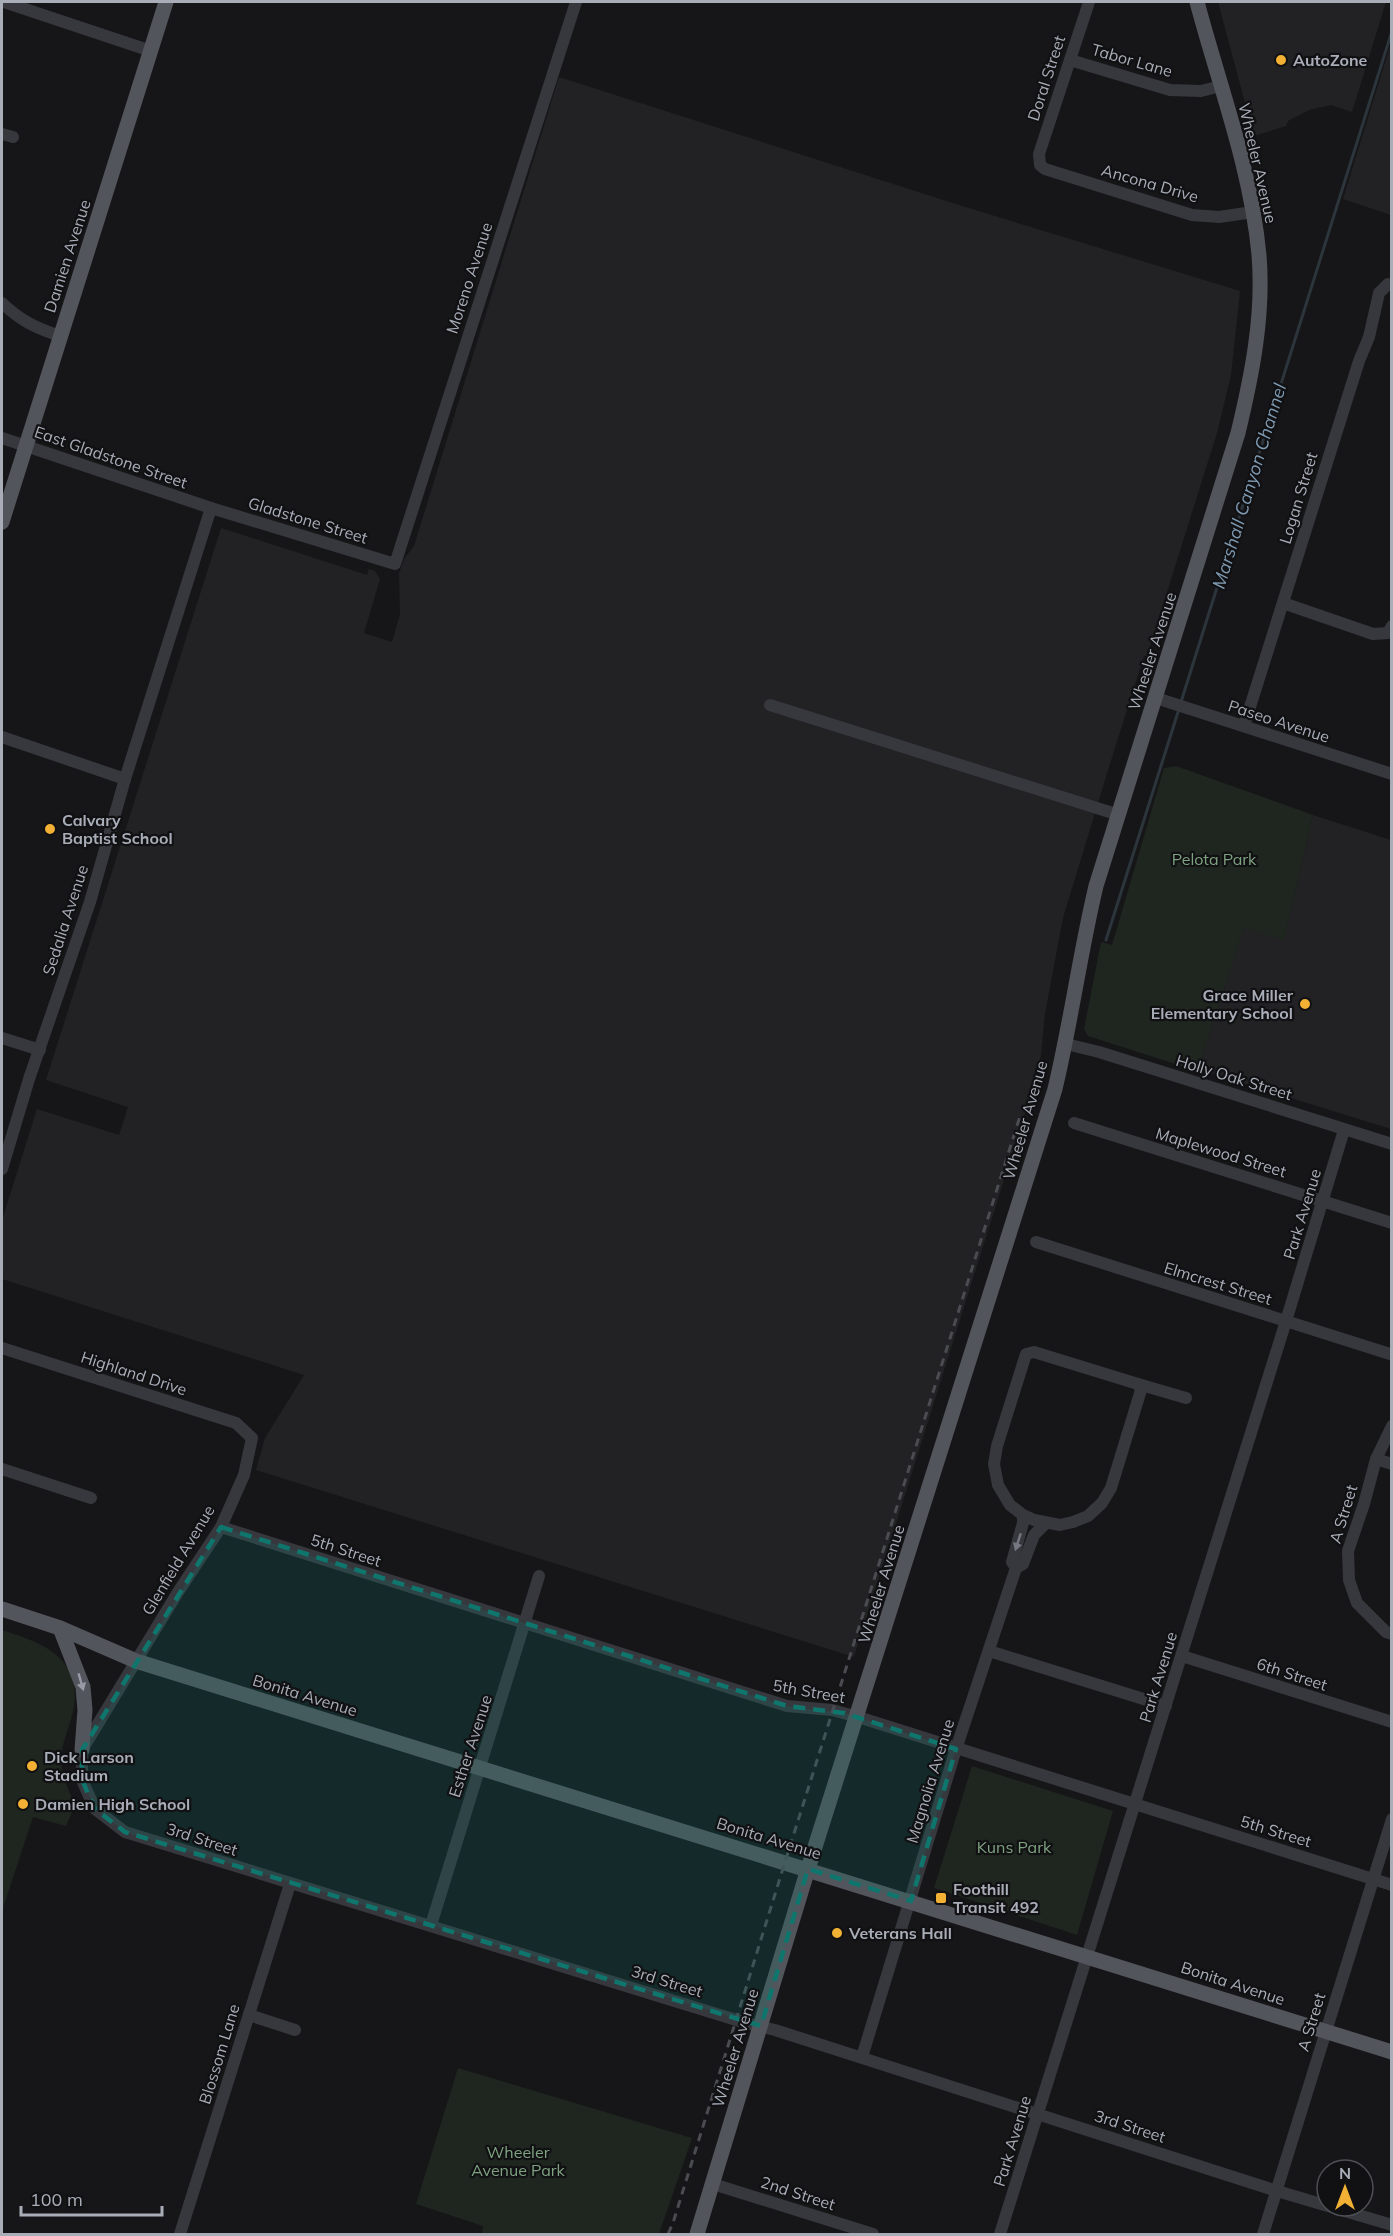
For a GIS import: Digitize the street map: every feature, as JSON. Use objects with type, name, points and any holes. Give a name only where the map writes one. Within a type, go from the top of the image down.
[{"type":"main road","name":"Damien Avenue","points":[[2,522],[166,2]]},
{"type":"main road","name":"Wheeler Avenue","points":[[697,2235],[808,1869],[1055,1089],[1066,1044],[1083,941],[1096,886],[1235,444],[1250,387],[1257,337],[1259,291],[1259,257],[1253,212],[1237,142],[1197,2]]},
{"type":"main road","name":"Bonita Avenue","points":[[2,1609],[60,1628],[136,1661],[1392,2052]]},
{"type":"main road","points":[[60,1628],[84,1687],[82,1750]]},
{"type":"street","points":[[4,2],[151,51]]},
{"type":"street","name":"Moreno Avenue","points":[[395,564],[576,2]]},
{"type":"street","name":"Doral Street","points":[[1040,165],[1039,154],[1089,2]]},
{"type":"street","name":"Tabor Lane","points":[[1070,60],[1170,90],[1201,91],[1221,86]]},
{"type":"street","name":"Ancona Drive","points":[[1040,165],[1046,169],[1192,215],[1219,217],[1253,212]]},
{"type":"street","name":"Logan Street","points":[[1244,726],[1359,361],[1369,337],[1378,293],[1390,284]]},
{"type":"street","points":[[2,303],[33,327],[60,336]]},
{"type":"street","name":"East Gladstone Street","points":[[2,438],[211,508]]},
{"type":"street","name":"Gladstone Street","points":[[211,508],[395,564]]},
{"type":"street","name":"Sedalia Avenue","points":[[2,1169],[90,902],[125,779],[211,508]]},
{"type":"street","points":[[1283,603],[1373,634],[1390,629]]},
{"type":"street","name":"Paseo Avenue","points":[[1156,698],[1392,774]]},
{"type":"street","points":[[770,705],[1119,815]]},
{"type":"street","points":[[2,737],[125,779]]},
{"type":"street","points":[[2,1038],[40,1050]]},
{"type":"street","name":"Holly Oak Street","points":[[1066,1044],[1082,1047],[1392,1144]]},
{"type":"street","name":"Maplewood Street","points":[[1074,1123],[1392,1223]]},
{"type":"street","name":"Park Avenue","points":[[1000,2235],[1287,1321],[1344,1130]]},
{"type":"street","name":"Elmcrest Street","points":[[1036,1242],[1390,1354]]},
{"type":"street","name":"Highland Drive","points":[[2,1348],[236,1423],[252,1438]]},
{"type":"street","points":[[1138,1384],[1141,1390],[1111,1488],[1102,1503],[1088,1516],[1060,1525],[1045,1524],[1023,1515],[1010,1505],[998,1485],[994,1464],[997,1446],[1026,1354],[1034,1352],[1186,1398]]},
{"type":"street","name":"A Street","points":[[1392,1426],[1376,1459],[1348,1551],[1349,1580],[1357,1603],[1386,1632],[1392,1634]]},
{"type":"street","name":"Glenfield Avenue","points":[[136,1661],[221,1527],[244,1475],[252,1438]]},
{"type":"street","points":[[1376,1459],[1392,1464]]},
{"type":"street","points":[[2,1469],[91,1498]]},
{"type":"street","points":[[1016,1568],[1012,1562],[1023,1523],[1023,1515]]},
{"type":"street","name":"Magnolia Avenue","points":[[862,2057],[956,1749],[1016,1568],[1023,1564],[1034,1536],[1045,1524]]},
{"type":"street","name":"5th Street","points":[[221,1527],[787,1706],[832,1710],[858,1717],[1392,1885]]},
{"type":"street","name":"Esther Avenue","points":[[431,1925],[539,1576]]},
{"type":"street","points":[[989,1651],[1166,1706]]},
{"type":"street","name":"6th Street","points":[[1182,1656],[1392,1722]]},
{"type":"street","points":[[82,1750],[136,1661]]},
{"type":"street","name":"3rd Street","points":[[82,1750],[82,1780],[95,1809],[125,1832],[862,2057],[1277,2191],[1392,2225]]},
{"type":"street","name":"A Street","points":[[1263,2235],[1324,2031],[1392,1819]]},
{"type":"street","name":"Blossom Lane","points":[[180,2235],[290,1884]]},
{"type":"street","points":[[249,2015],[294,2030]]},
{"type":"street","name":"2nd Street","points":[[713,2184],[873,2235]]},
{"type":"highlighted area","points":[[221,1527],[787,1706],[844,1713],[956,1749],[911,1901],[808,1869],[761,2026],[125,1832],[95,1809],[82,1780],[82,1750]]},
{"type":"shaded area","points":[[1218,2],[1386,2],[1352,112],[1331,105],[1309,110],[1288,121],[1286,126],[1254,136]]},
{"type":"shaded area","points":[[1391,43],[1392,215],[1343,199]]},
{"type":"shaded area","points":[[559,77],[959,205],[1240,291],[1231,375],[1217,433],[1147,656],[1144,656],[1063,918],[1036,1078],[854,1657],[256,1470],[265,1438],[304,1375],[2,1279],[2,1220],[37,1109],[119,1135],[128,1107],[46,1080],[221,528],[367,575],[369,569],[375,571],[380,579],[364,633],[392,642],[400,614],[399,573],[404,559],[414,546]]},
{"type":"shaded area","name":"Grace Miller Elementary School","points":[[1313,815],[1391,840],[1391,1129],[1198,1069],[1244,927],[1284,939]]},
{"type":"green space","name":"Pelota Park","points":[[1176,766],[1313,815],[1284,940],[1244,928],[1198,1069],[1191,1069],[1088,1036],[1084,1029],[1101,942],[1112,945],[1164,768]]},
{"type":"green space","name":"Dick Larson Stadium","points":[[2,1630],[43,1646],[64,1663],[71,1675],[75,1689],[74,1706],[63,1746],[61,1766],[75,1805],[66,1826],[33,1817],[2,1911]]},
{"type":"green space","name":"Kuns Park","points":[[972,1766],[1113,1811],[1077,1935],[934,1888]]},
{"type":"green space","name":"Wheeler Avenue Park","points":[[458,2068],[692,2138],[659,2234],[482,2234],[483,2226],[416,2204]]},
{"type":"waterway","name":"Marshall Canyon Channel","points":[[1181,702],[1392,31]]},
{"type":"waterway","name":"Marshall Canyon Channel","points":[[1106,940],[1179,709]]},
{"type":"railway","points":[[668,2234],[1021,1113]]},
{"type":"place","name":"AutoZone","points":[[1281,60]]},
{"type":"place","name":"Calvary Baptist School","points":[[50,829]]},
{"type":"place","name":"Grace Miller Elementary School","points":[[1305,1004]]},
{"type":"place","name":"Dick Larson Stadium","points":[[32,1766]]},
{"type":"place","name":"Damien High School","points":[[23,1804]]},
{"type":"place","name":"Foothill Transit 492","points":[[941,1898]]},
{"type":"place","name":"Veterans Hall","points":[[837,1933]]}]
